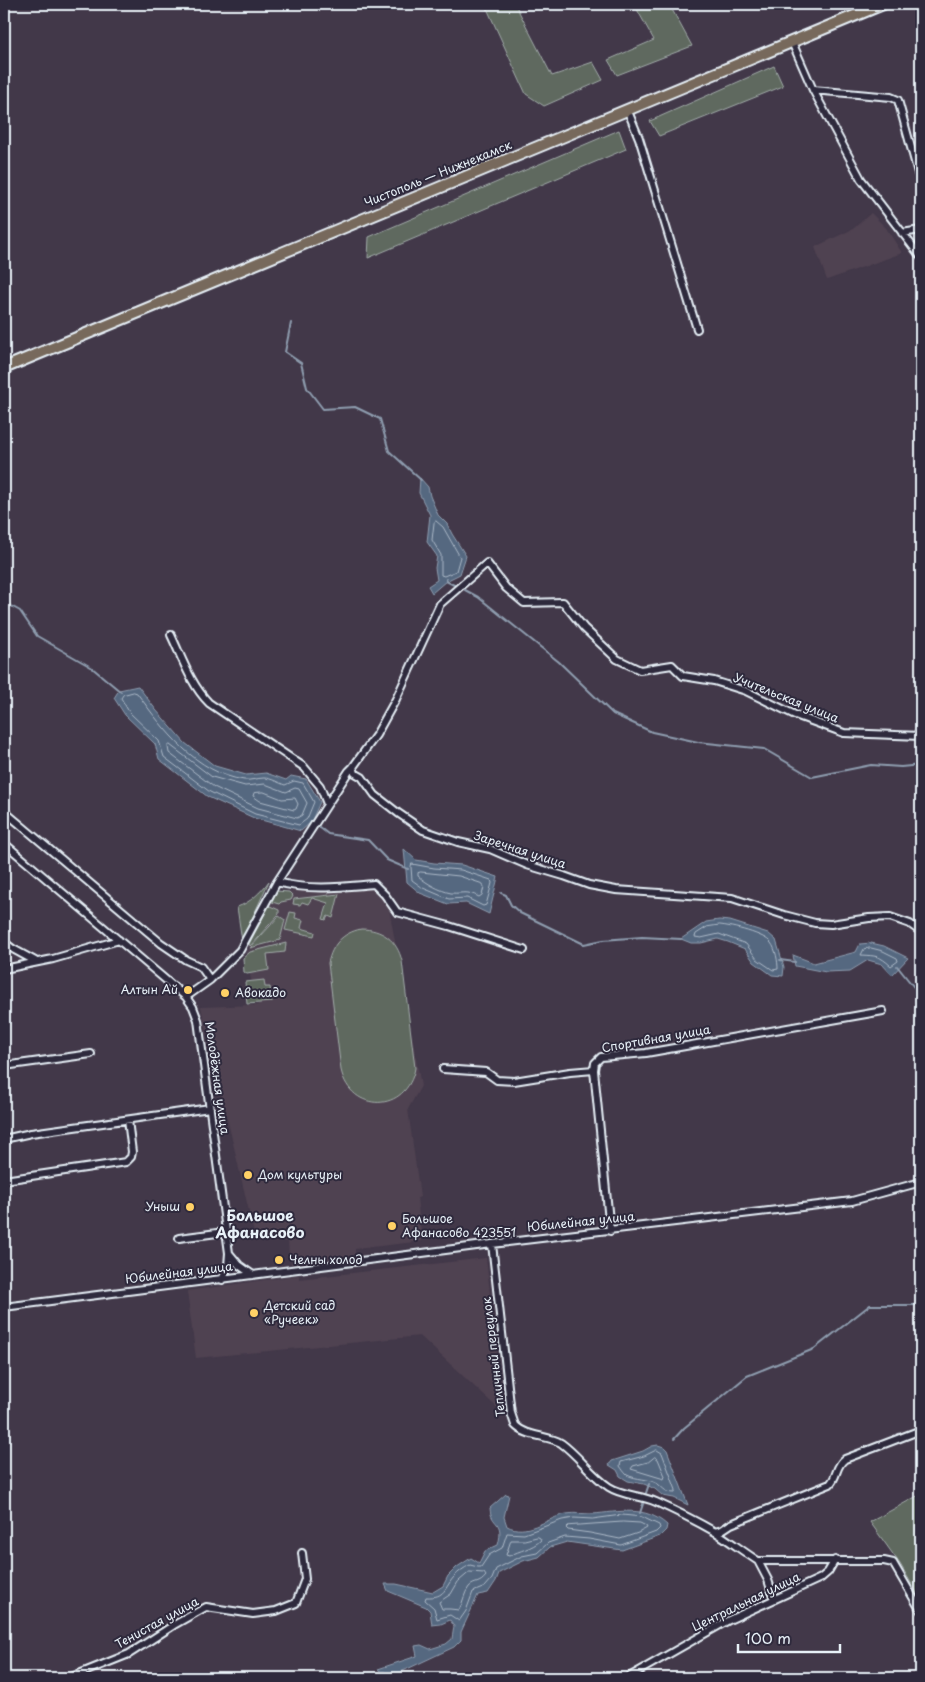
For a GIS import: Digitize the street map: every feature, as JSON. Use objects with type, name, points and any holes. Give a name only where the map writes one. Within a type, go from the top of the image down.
[{"type":"main road","name":"Чистополь — Нижнекамск","points":[[4,368],[883,4]]},
{"type":"street","points":[[792,42],[813,90],[861,179],[921,257]]},
{"type":"street","points":[[813,90],[898,100],[921,184]]},
{"type":"street","points":[[627,109],[639,138],[697,329]]},
{"type":"street","points":[[902,233],[921,230]]},
{"type":"street","name":"Учительская улица","points":[[354,767],[384,721],[440,604],[487,563],[506,588],[524,603],[562,602],[584,628],[617,659],[640,670],[672,665],[683,676],[714,681],[746,691],[795,715],[844,733],[921,736]]},
{"type":"street","points":[[171,635],[202,696],[304,767],[320,786],[327,804]]},
{"type":"street","points":[[186,997],[210,980],[240,950],[277,882],[349,771],[354,767]]},
{"type":"street","name":"Заречная улица","points":[[354,767],[355,774],[362,777],[376,795],[423,830],[458,842],[490,849],[527,865],[589,886],[616,890],[732,898],[815,923],[832,924],[869,918],[890,917],[910,924],[921,932]]},
{"type":"street","points":[[4,811],[161,943],[186,960],[201,967],[210,980]]},
{"type":"street","name":"Молодёжная улица","points":[[4,843],[186,997],[193,1006],[198,1020],[228,1253],[228,1266],[222,1280]]},
{"type":"street","points":[[277,882],[329,888],[374,884],[385,895],[397,912],[524,950]]},
{"type":"street","points":[[4,969],[53,959],[118,940]]},
{"type":"street","points":[[4,942],[35,962]]},
{"type":"street","name":"Спортивная улица","points":[[442,1069],[486,1072],[497,1080],[514,1081],[594,1070],[595,1063],[601,1057],[646,1053],[883,1011]]},
{"type":"street","points":[[4,1066],[91,1054]]},
{"type":"street","points":[[594,1070],[610,1231]]},
{"type":"street","points":[[4,1139],[210,1108]]},
{"type":"street","points":[[4,1180],[126,1162],[131,1157],[132,1152],[128,1120]]},
{"type":"street","name":"Юбилейная улица","points":[[4,1307],[492,1244],[852,1201],[921,1182]]},
{"type":"street","points":[[179,1238],[225,1232]]},
{"type":"street","name":"Тепличный переулок","points":[[492,1244],[511,1413],[518,1429],[559,1442],[611,1488],[628,1495],[653,1501],[715,1532],[758,1561]]},
{"type":"street","points":[[228,1253],[238,1265],[253,1275]]},
{"type":"street","points":[[715,1532],[830,1484],[835,1479],[839,1463],[845,1459],[921,1430]]},
{"type":"street","points":[[726,1539],[731,1524]]},
{"type":"street","name":"Тенистая улица","points":[[69,1678],[130,1654],[174,1625],[206,1607],[253,1614],[276,1611],[296,1603],[305,1579],[302,1553]]},
{"type":"street","name":"Центральная улица","points":[[627,1678],[729,1620],[821,1578],[828,1572],[835,1560]]},
{"type":"street","points":[[774,1599],[768,1580],[758,1561],[875,1560],[892,1563],[921,1610]]},
{"type":"shaded area","points":[[871,213],[886,228],[902,253],[827,280],[815,247],[853,229]]},
{"type":"shaded area","points":[[385,886],[421,1086],[408,1109],[420,1197],[417,1198],[422,1241],[355,1249],[355,1255],[291,1264],[288,1241],[256,1241],[201,1007],[258,1005],[245,956],[277,892]]},
{"type":"shaded area","points":[[486,1258],[504,1414],[420,1336],[196,1358],[187,1291],[299,1275],[299,1279]]},
{"type":"green space","points":[[485,4],[515,4],[552,76],[593,62],[603,80],[544,106],[526,94]]},
{"type":"green space","points":[[634,4],[669,4],[692,46],[617,75],[608,60],[654,40]]},
{"type":"green space","points":[[774,66],[783,86],[659,136],[650,121]]},
{"type":"green space","points":[[619,130],[626,149],[368,258],[369,237]]},
{"type":"green space","points":[[269,881],[242,941],[237,907],[255,897]]},
{"type":"green space","points":[[276,891],[289,892],[293,896],[291,900],[279,904],[272,902],[271,900]]},
{"type":"green space","points":[[339,894],[333,918],[328,916],[326,920],[323,919],[328,903],[312,898],[308,904],[302,902],[300,905],[293,904],[294,899]]},
{"type":"green space","points":[[270,906],[279,910],[279,914],[250,946],[249,944]]},
{"type":"green space","points":[[290,912],[296,913],[295,918],[303,920],[301,928],[315,932],[314,936],[285,930]]},
{"type":"green space","points":[[279,916],[285,920],[280,940],[250,948]]},
{"type":"green space","points":[[361,929],[376,931],[388,937],[400,954],[415,1068],[410,1083],[401,1093],[391,1100],[379,1102],[367,1101],[356,1095],[347,1084],[341,1070],[328,963],[335,945],[348,933]]},
{"type":"green space","points":[[286,943],[285,952],[267,954],[269,970],[247,974],[244,972],[243,958],[250,952]]},
{"type":"green space","points":[[264,980],[265,987],[270,987],[272,1002],[247,1004],[245,982]]},
{"type":"green space","points":[[921,1494],[921,1600],[900,1564],[870,1522]]},
{"type":"water","points":[[420,478],[428,487],[438,515],[447,524],[466,556],[460,574],[446,581],[432,593],[428,586],[437,580],[435,568],[437,556],[427,542],[430,515],[419,493]]},
{"type":"water","points":[[138,686],[185,743],[215,766],[246,775],[266,773],[286,780],[291,776],[306,779],[320,802],[311,822],[301,831],[254,818],[208,797],[159,759],[155,744],[125,715],[114,698],[119,690]]},
{"type":"water","points":[[404,849],[416,860],[462,865],[498,877],[489,914],[466,903],[448,904],[420,893],[407,882]]},
{"type":"water","points":[[730,921],[768,933],[776,940],[784,967],[783,976],[772,975],[754,962],[745,949],[728,942],[718,939],[691,943],[681,939],[706,922]]},
{"type":"water","points":[[871,943],[884,946],[908,958],[892,975],[882,964],[868,960],[850,971],[826,972],[795,966],[793,955],[814,963],[856,952],[860,944]]},
{"type":"water","points":[[658,1445],[667,1450],[688,1505],[674,1498],[663,1496],[655,1489],[644,1484],[628,1481],[609,1465],[612,1461]]},
{"type":"water","points":[[506,1494],[509,1495],[504,1517],[507,1526],[514,1529],[535,1526],[566,1514],[632,1511],[641,1512],[659,1519],[667,1525],[666,1530],[660,1536],[622,1550],[567,1542],[550,1547],[539,1557],[523,1561],[499,1573],[488,1593],[478,1595],[461,1632],[461,1640],[454,1647],[388,1678],[378,1669],[417,1656],[415,1646],[421,1645],[430,1649],[446,1644],[452,1639],[454,1626],[450,1620],[432,1625],[430,1611],[426,1607],[388,1591],[385,1584],[396,1584],[433,1592],[443,1586],[448,1576],[457,1567],[471,1558],[479,1563],[485,1551],[498,1545],[500,1531],[490,1508]]},
{"type":"waterway","points":[[291,323],[285,352],[301,363],[307,388],[323,409],[355,407],[380,419],[389,451],[421,480]]},
{"type":"waterway","points":[[446,579],[446,581],[454,585]]},
{"type":"waterway","points":[[465,590],[478,597],[559,662],[613,714],[652,732],[698,742],[764,749],[812,777],[871,765],[901,767],[921,765]]},
{"type":"waterway","points":[[4,602],[20,611],[37,636],[91,667],[121,692]]},
{"type":"waterway","points":[[319,827],[328,834],[368,840],[387,860],[408,869]]},
{"type":"waterway","points":[[501,893],[506,895],[511,905],[520,913],[584,944],[603,940],[642,937],[681,939]]},
{"type":"waterway","points":[[780,960],[795,962]]},
{"type":"waterway","points":[[897,966],[921,996]]},
{"type":"waterway","points":[[674,1439],[684,1428],[747,1376],[814,1349],[870,1305],[921,1305]]},
{"type":"waterway","points":[[646,1493],[649,1484]]},
{"type":"waterway","points":[[640,1513],[643,1504]]},
{"type":"waterway","points":[[360,1678],[367,1674],[384,1672]]},
{"type":"place","name":"Алтын Ай","points":[[188,990]]},
{"type":"place","name":"Авокадо","points":[[225,993]]},
{"type":"place","name":"Дом культуры","points":[[248,1175]]},
{"type":"place","name":"Уныш","points":[[190,1207]]},
{"type":"place","name":"Большое Афанасово 423551","points":[[392,1226]]},
{"type":"place","name":"Челны холод","points":[[279,1260]]},
{"type":"place","name":"Детский сад «Ручеек»","points":[[254,1313]]},
{"type":"district","name":"Большое Афанасово","points":[[260,1224]]}]
